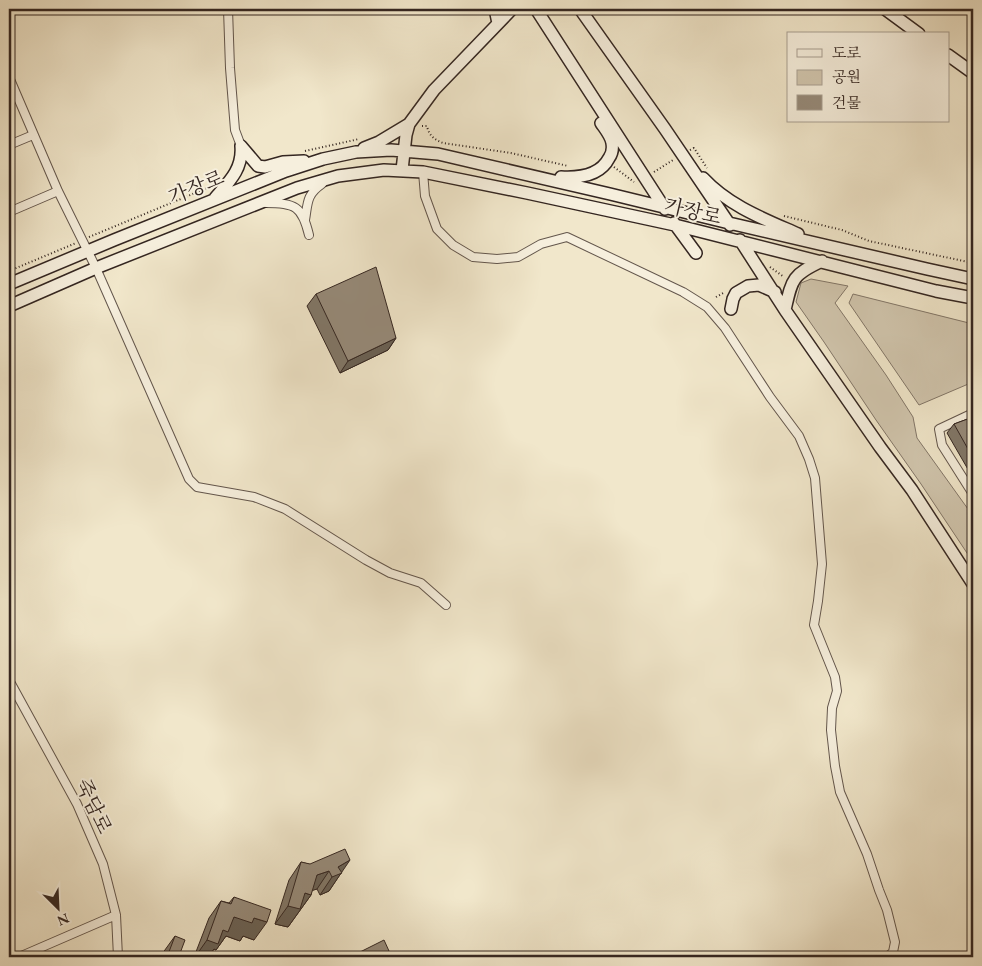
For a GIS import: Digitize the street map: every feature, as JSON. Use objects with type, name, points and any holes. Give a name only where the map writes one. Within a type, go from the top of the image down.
[{"type":"main road","points":[[495,9],[498,23]]},
{"type":"main road","points":[[356,152],[379,142],[409,124],[434,90],[512,9]]},
{"type":"main road","points":[[580,9],[683,155],[724,222],[741,242],[785,310],[912,490],[973,584]]},
{"type":"main road","points":[[885,9],[916,32]]},
{"type":"main road","points":[[518,172],[574,178],[589,175],[605,165],[612,152],[612,143],[559,55],[538,12]]},
{"type":"main road","points":[[538,12],[675,225],[696,253],[696,242],[702,232],[724,222]]},
{"type":"main road","points":[[950,57],[973,74]]},
{"type":"main road","points":[[402,170],[409,124]]},
{"type":"main road","points":[[241,146],[258,166],[322,159]]},
{"type":"main road","points":[[212,201],[237,170],[242,157],[241,146]]},
{"type":"main road","name":"가장로","points":[[9,284],[286,171],[322,159],[376,150],[404,150],[438,154],[825,246],[973,279]]},
{"type":"main road","points":[[683,155],[708,183],[738,206],[825,246]]},
{"type":"main road","name":"가장로","points":[[9,306],[96,268],[297,188],[338,176],[384,170],[423,172],[675,225],[936,291],[973,298]]},
{"type":"main road","points":[[785,310],[792,282],[805,269],[822,261]]},
{"type":"main road","points":[[731,309],[736,293],[748,286],[759,285],[774,292]]},
{"type":"street","points":[[228,9],[235,130],[241,146]]},
{"type":"street","points":[[9,77],[58,191],[96,268],[189,479],[197,487],[254,497],[285,509],[390,573],[422,583],[446,605]]},
{"type":"street","points":[[9,145],[33,135]]},
{"type":"street","points":[[423,172],[426,196],[437,229],[453,245],[473,257],[497,259],[518,257],[541,244],[567,237],[683,292],[707,307],[725,328],[770,397],[799,436],[815,478],[822,564],[814,625],[835,677],[837,691],[832,708],[831,730],[835,766],[840,792],[867,854],[887,910],[894,942],[893,952],[887,957]]},
{"type":"street","points":[[309,235],[306,220],[308,198],[313,190],[324,182],[338,176]]},
{"type":"street","points":[[9,212],[58,191]]},
{"type":"street","points":[[261,203],[284,203],[294,206],[306,220]]},
{"type":"street","points":[[973,413],[938,429],[942,445],[973,494]]},
{"type":"street","name":"죽담로","points":[[9,680],[77,804],[103,864],[116,915],[118,957]]},
{"type":"street","points":[[19,957],[116,915]]},
{"type":"path","points":[[427,126],[428,131],[435,140],[443,143],[511,153],[570,166]]},
{"type":"path","points":[[607,162],[635,182],[694,148],[711,172]]},
{"type":"path","points":[[778,215],[842,230],[869,241],[973,263]]},
{"type":"path","points":[[767,265],[792,282]]},
{"type":"green space","points":[[811,279],[848,286],[835,303],[913,417],[917,438],[973,516],[973,562],[796,302],[801,283]]},
{"type":"green space","points":[[853,294],[973,324],[973,382],[919,405],[849,303]]},
{"type":"building","points":[[376,267],[396,338],[348,361],[316,294]]},
{"type":"building","points":[[973,417],[973,458],[954,424]]},
{"type":"building","points":[[345,849],[350,860],[338,867],[342,873],[332,877],[329,871],[317,875],[311,895],[305,893],[300,909],[288,906],[301,862],[310,864]]},
{"type":"building","points":[[234,897],[271,910],[267,922],[254,918],[252,923],[234,917],[228,932],[223,930],[218,944],[207,940],[221,901],[231,904]]},
{"type":"building","points":[[175,936],[185,940],[179,956],[181,957],[167,957]]},
{"type":"building","points":[[384,940],[389,951],[378,957],[347,957],[348,954],[352,956]]}]
